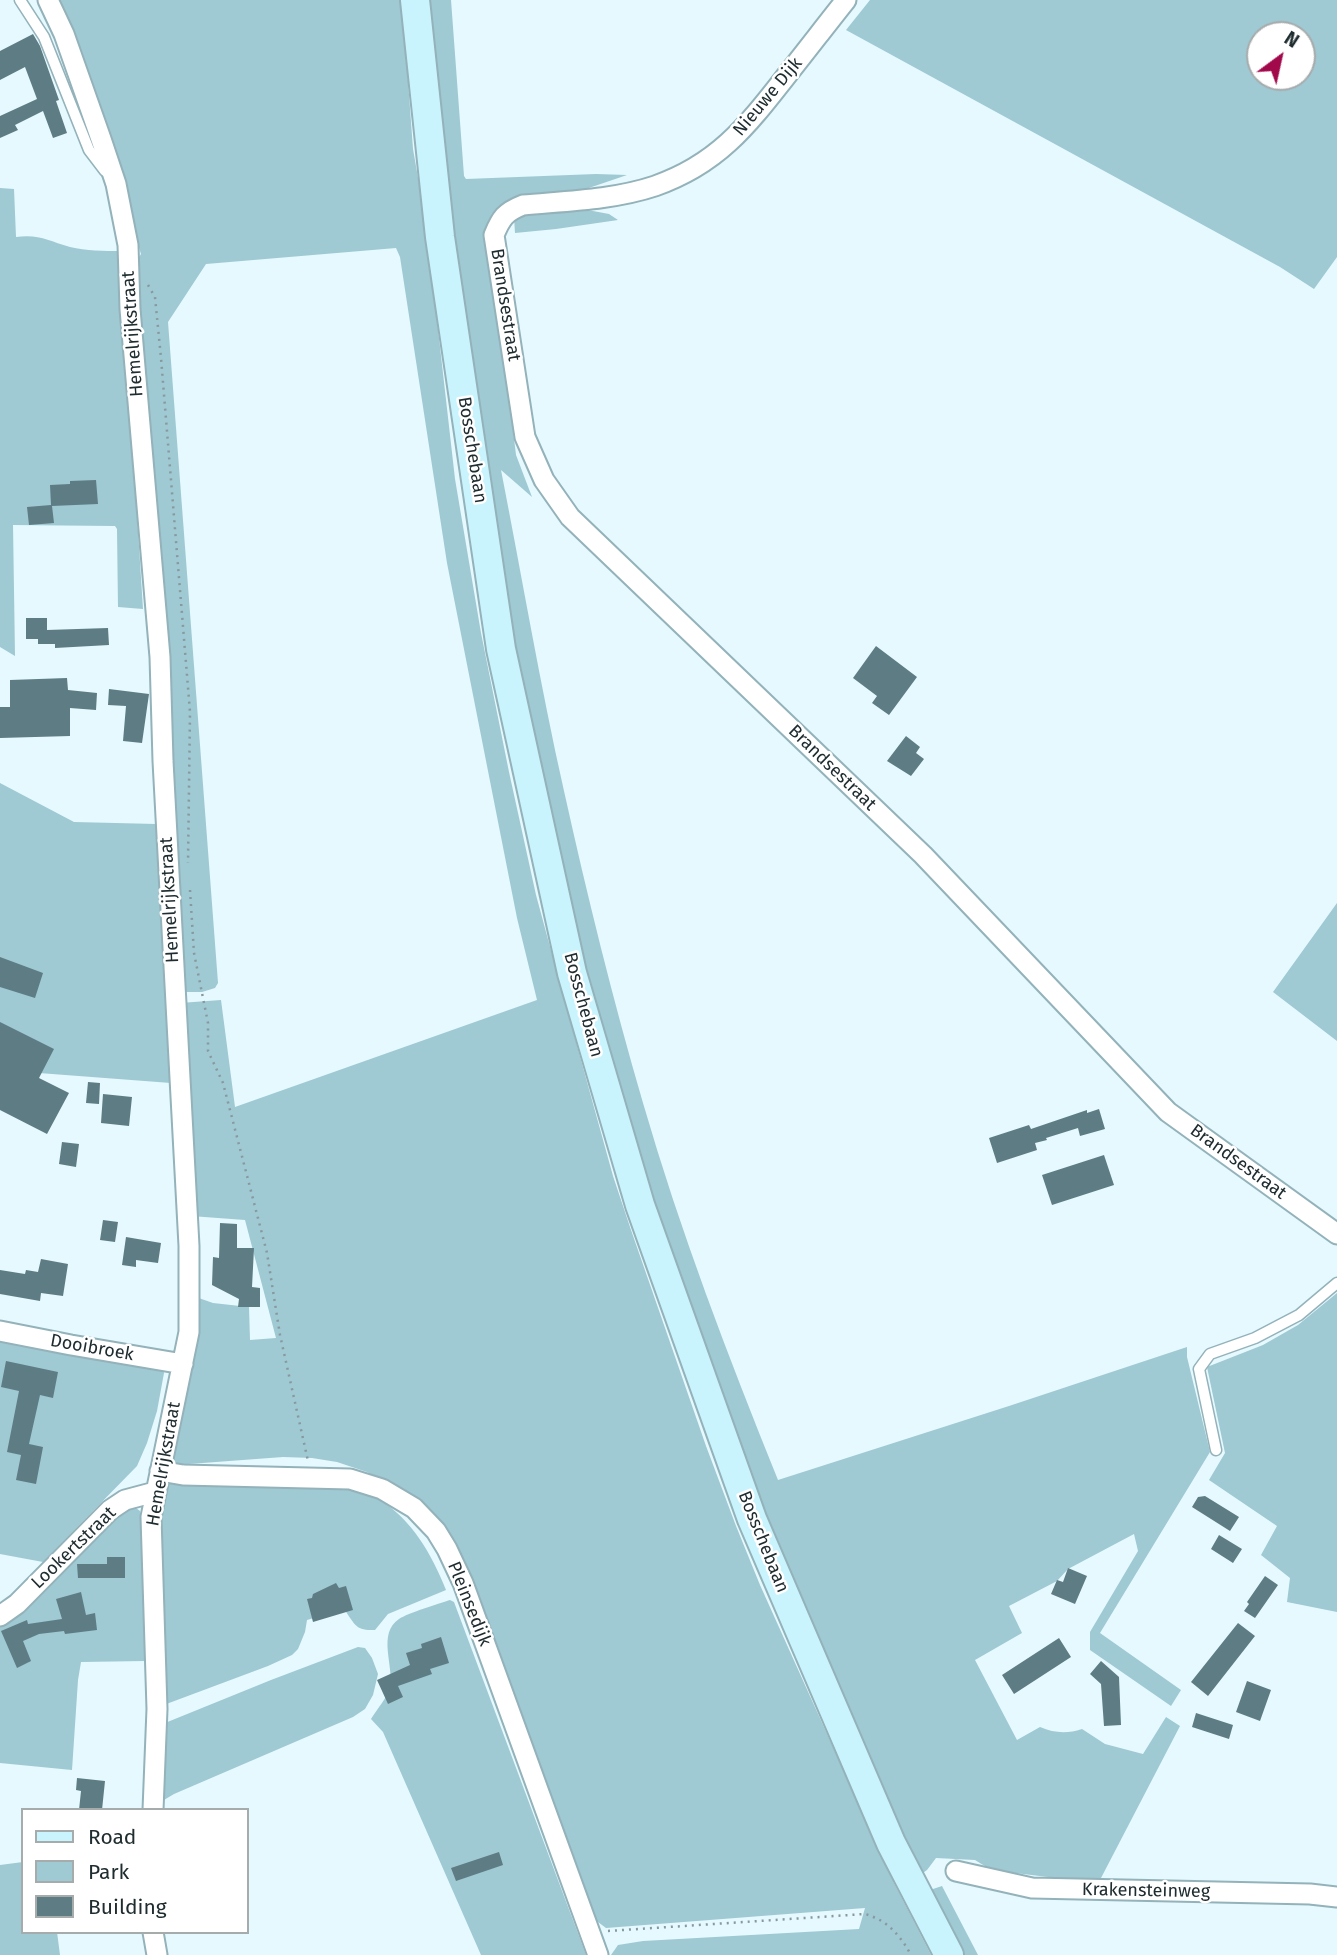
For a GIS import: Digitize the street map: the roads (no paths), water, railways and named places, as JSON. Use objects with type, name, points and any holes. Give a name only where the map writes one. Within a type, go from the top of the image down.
[{"type":"main road","name":"Bosschebaan","points":[[415,0],[440,237],[502,649],[572,974],[640,1205],[752,1519],[891,1843],[949,1955]]},
{"type":"street","name":"Hemelrijkstraat","points":[[48,0],[64,34],[116,184],[128,245],[130,309],[160,657],[163,761],[189,1246],[189,1332],[151,1517],[157,1709],[153,1808]]},
{"type":"street","name":"Nieuwe Dijk","points":[[510,210],[523,205],[620,195],[653,187],[689,172],[723,149],[749,124],[846,0]]},
{"type":"street","name":"Brandsestraat","points":[[510,210],[500,220],[494,235],[525,437],[544,480],[570,517],[923,855],[1168,1112],[1337,1234]]},
{"type":"street","name":"Dooibroek","points":[[0,1331],[183,1364]]},
{"type":"street","name":"Pleinsedijk","points":[[160,1471],[183,1475],[350,1479],[382,1489],[414,1508],[436,1531],[468,1596],[598,1955]]},
{"type":"street","name":"Lookertstraat","points":[[0,1616],[17,1604],[110,1510],[125,1500],[155,1492]]},
{"type":"street","name":"Krakensteinweg","points":[[956,1871],[1032,1888],[1310,1894],[1337,1897]]},
{"type":"street","points":[[153,1934],[157,1955]]},
{"type":"lane","points":[[20,0],[44,37],[89,150],[116,184]]},
{"type":"lane","points":[[1216,1450],[1199,1369],[1210,1354],[1255,1338],[1299,1315],[1337,1283]]}]
